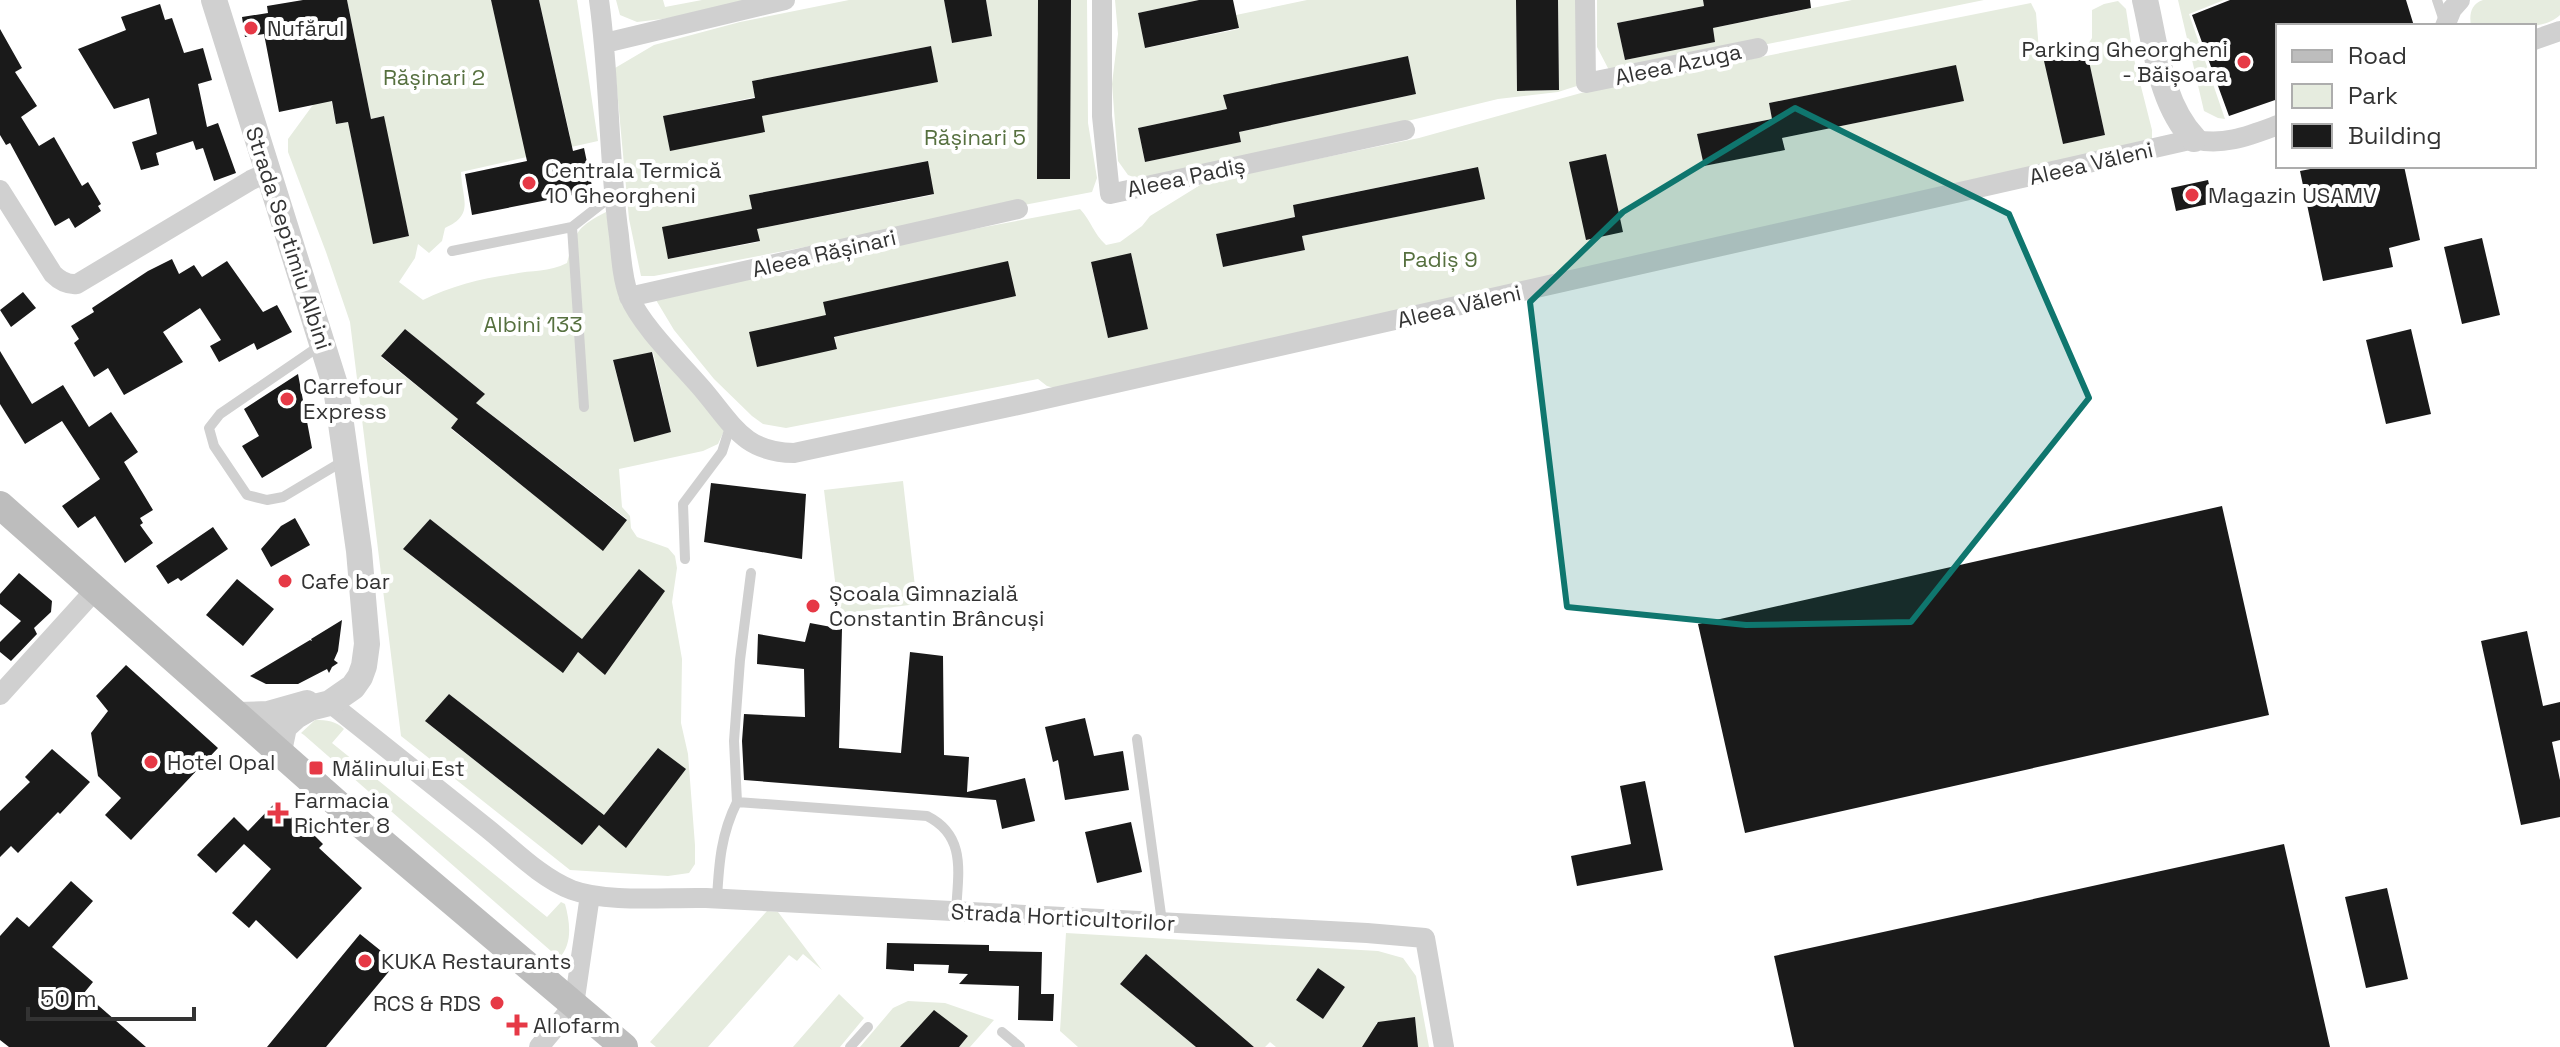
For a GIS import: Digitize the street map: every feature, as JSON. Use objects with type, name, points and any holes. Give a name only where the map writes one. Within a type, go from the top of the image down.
[{"type":"main road","points":[[0,505],[357,821],[624,1047]]},
{"type":"street","name":"Strada Septimiu Albini","points":[[214,0],[336,388],[359,551],[366,655],[360,677],[353,687],[330,703],[310,708],[296,716],[284,727],[279,751]]},
{"type":"street","points":[[599,0],[605,43],[613,195],[629,297],[731,424]]},
{"type":"street","points":[[605,43],[785,0]]},
{"type":"street","name":"Aleea Padiș","points":[[1102,0],[1102,116],[1110,194],[1405,130]]},
{"type":"street","name":"Aleea Azuga","points":[[1585,0],[1586,83],[1758,48]]},
{"type":"street","points":[[2145,0],[2170,104],[2182,126],[2194,139]]},
{"type":"street","points":[[2446,24],[2460,0]]},
{"type":"street","points":[[2536,39],[2560,31]]},
{"type":"street","name":"Aleea Văleni","points":[[731,424],[761,449],[794,453],[2194,139],[2224,142],[2276,126]]},
{"type":"street","points":[[0,190],[53,274],[58,279],[77,284],[269,172]]},
{"type":"street","name":"Aleea Rășinari","points":[[629,297],[1018,209]]},
{"type":"street","points":[[0,695],[96,589]]},
{"type":"street","points":[[238,715],[268,714],[296,704],[330,703]]},
{"type":"street","name":"Strada Horticultorilor","points":[[330,703],[551,878],[590,895],[717,898],[1425,938],[1444,1047]]},
{"type":"street","points":[[539,1047],[574,1005],[590,895]]},
{"type":"lane","points":[[2437,0],[2444,24]]},
{"type":"lane","points":[[452,251],[572,227],[613,195]]},
{"type":"lane","points":[[572,227],[584,407]]},
{"type":"lane","points":[[324,343],[220,414],[209,428],[214,446],[247,495],[267,500],[283,497],[347,459]]},
{"type":"lane","points":[[685,559],[683,504],[722,452],[731,424]]},
{"type":"lane","points":[[717,898],[720,848],[737,802],[734,741],[751,573]]},
{"type":"lane","points":[[1137,739],[1162,922]]},
{"type":"lane","points":[[737,802],[927,816],[942,824],[952,836],[958,862],[956,912]]},
{"type":"lane","points":[[850,1047],[868,1027]]},
{"type":"lane","points":[[1002,1032],[1020,1047]]},
{"type":"highlighted area","points":[[1795,108],[2009,214],[2089,398],[1911,622],[1746,625],[1567,607],[1530,302],[1623,212]]},
{"type":"green space","points":[[311,0],[336,124],[348,122],[374,243],[409,236],[383,116],[371,119],[347,0],[491,0],[525,146],[570,136],[539,0],[577,0],[598,141],[461,172],[464,212],[445,228],[442,241],[429,253],[418,244],[415,258],[399,282],[423,300],[478,280],[560,266],[567,263],[579,232],[606,212],[623,298],[719,415],[724,431],[718,444],[703,451],[619,469],[622,507],[630,516],[631,528],[637,537],[668,548],[675,556],[677,568],[672,602],[682,659],[681,723],[688,754],[695,845],[695,864],[689,873],[668,876],[570,870],[401,736],[350,322],[288,152],[288,139],[318,98]],"holes":[[[405,329],[484,393],[476,403],[627,519],[603,550],[451,429],[458,419],[381,357]],[[653,352],[671,432],[634,441],[613,361]],[[430,519],[582,639],[639,570],[664,592],[605,675],[578,652],[562,672],[404,550]],[[449,694],[604,815],[657,749],[685,769],[599,825],[582,845],[426,722]]]},
{"type":"green space","points":[[616,0],[663,0],[665,7],[702,0],[744,0],[679,17],[637,22],[620,15]]},
{"type":"green space","name":"Rășinari 5","points":[[849,0],[944,0],[952,43],[992,36],[986,0],[1087,0],[1088,123],[1097,178],[1092,192],[641,276],[629,219],[615,68],[654,45],[740,22]],"holes":[[[931,46],[937,82],[762,116],[670,150],[664,116],[755,97],[752,81]],[[927,161],[933,195],[757,229],[759,242],[668,259],[752,209],[750,195]]]},
{"type":"green space","points":[[1115,0],[1199,0],[1138,13],[1146,48],[1239,29],[1236,15],[1307,0],[1516,0],[1517,91],[1559,90],[1558,0],[1581,0],[1580,85],[1558,92],[1498,99],[1284,151],[1142,180],[1128,175],[1118,161],[1112,84],[1118,34]],"holes":[[[1408,56],[1416,94],[1239,132],[1241,142],[1145,162],[1138,128],[1227,109],[1224,96]]]},
{"type":"green space","points":[[1597,0],[1703,0],[1704,6],[1617,23],[1625,60],[1715,42],[1713,28],[1852,0],[1984,0],[1626,73],[1610,72],[1597,47]]},
{"type":"green space","points":[[2178,0],[2224,0],[2189,14],[2225,119],[2204,111]]},
{"type":"green space","points":[[2483,0],[2560,0],[2560,15],[2552,21],[2536,25],[2471,24],[2470,17],[2476,4]]},
{"type":"green space","name":"Padiș 9","points":[[2118,1],[2126,9],[2152,142],[1061,390],[1047,386],[1038,379],[786,428],[763,424],[714,379],[674,330],[656,300],[681,284],[1080,209],[1106,245],[1120,242],[1150,216],[1205,182],[1419,138],[1581,93],[2031,3],[2036,13],[2039,51],[2049,57],[2087,46],[2092,38],[2092,10]],"holes":[[[2087,52],[2105,135],[2063,144],[2045,62]],[[1956,66],[1963,101],[1782,138],[1785,149],[1704,166],[1698,134],[1772,119],[1769,103]],[[1477,167],[1484,199],[1302,236],[1305,250],[1223,267],[1216,234],[1295,217],[1293,205]],[[1131,254],[1148,329],[1108,338],[1091,263]],[[1016,296],[835,337],[837,349],[826,315]]]},
{"type":"green space","points":[[903,481],[917,604],[839,614],[824,490]]},
{"type":"green space","points":[[315,720],[341,726],[344,729],[332,743],[547,917],[561,902],[565,904],[568,940],[559,958],[301,733]]},
{"type":"green space","points":[[767,911],[778,912],[822,970],[803,954],[797,961],[789,955],[708,1047],[656,1047],[650,1042]]},
{"type":"green space","points":[[1066,933],[1378,951],[1403,958],[1416,976],[1429,1047],[1418,1047],[1415,1017],[1376,1023],[1379,1047],[1276,1047],[1270,1042],[1265,1047],[1254,1047],[1146,954],[1120,984],[1196,1047],[1078,1047],[1060,1031]],"holes":[[[1318,968],[1345,987],[1323,1019],[1296,1000]]]},
{"type":"green space","points":[[839,994],[864,1018],[840,1047],[793,1047]]},
{"type":"green space","points":[[908,1001],[945,1003],[994,1020],[970,1047],[959,1047],[968,1036],[900,1047],[860,1047],[893,1008]]},
{"type":"building","points":[[303,0],[347,0],[371,119],[384,116],[409,236],[373,244],[348,122],[336,124],[332,101],[279,112],[264,34],[245,37],[242,17],[268,13],[267,6]]},
{"type":"building","points":[[491,0],[539,0],[573,151],[584,148],[593,191],[472,215],[465,174],[527,161]]},
{"type":"building","points":[[944,0],[986,0],[992,36],[952,43]]},
{"type":"building","points":[[1038,0],[1071,0],[1070,179],[1037,179]]},
{"type":"building","points":[[1199,0],[1233,0],[1239,28],[1145,48],[1138,13]]},
{"type":"building","points":[[1516,0],[1558,0],[1559,90],[1517,91]]},
{"type":"building","points":[[1703,0],[1810,0],[1811,8],[1713,28],[1715,42],[1625,60],[1617,23],[1704,6]]},
{"type":"building","name":"Parking Gheorgheni - Băișoara","points":[[2230,0],[2406,0],[2413,24],[2276,24],[2276,100],[2229,116],[2192,15]]},
{"type":"building","points":[[160,4],[165,20],[172,18],[184,53],[203,48],[212,80],[198,84],[207,127],[218,123],[236,173],[214,181],[203,148],[196,150],[193,141],[156,153],[159,165],[141,170],[132,142],[157,134],[149,98],[114,109],[78,49],[126,30],[121,17]]},
{"type":"building","points":[[0,29],[22,68],[15,72],[37,106],[21,117],[39,146],[54,137],[82,186],[88,182],[101,204],[98,206],[101,211],[75,228],[69,218],[55,226],[10,143],[6,145],[0,135]]},
{"type":"building","points":[[931,46],[938,82],[762,116],[765,132],[670,151],[663,116],[755,98],[752,81]]},
{"type":"building","points":[[2087,52],[2105,135],[2063,144],[2044,61]]},
{"type":"building","points":[[1408,56],[1416,94],[1239,132],[1241,142],[1145,162],[1138,128],[1227,109],[1223,95]]},
{"type":"building","points":[[1956,65],[1964,101],[1782,138],[1785,150],[1704,166],[1697,134],[1772,119],[1769,103]]},
{"type":"building","points":[[1606,154],[1623,232],[1586,240],[1569,162]]},
{"type":"building","points":[[928,161],[934,194],[757,229],[760,241],[668,259],[662,227],[752,209],[749,195]]},
{"type":"building","points":[[1478,167],[1485,199],[1302,236],[1305,250],[1223,267],[1216,234],[1295,217],[1293,205]]},
{"type":"building","points":[[2316,168],[2404,168],[2420,240],[2389,248],[2393,267],[2323,281],[2300,171]]},
{"type":"building","name":"Magazin USAMV","points":[[2208,180],[2213,203],[2176,211],[2171,188]]},
{"type":"building","points":[[2482,238],[2500,315],[2462,324],[2444,247]]},
{"type":"building","points":[[1131,253],[1148,329],[1108,338],[1091,262]]},
{"type":"building","points":[[172,259],[179,274],[194,265],[202,277],[227,261],[263,312],[277,305],[292,332],[257,350],[254,343],[219,362],[210,346],[221,340],[200,308],[163,332],[183,362],[124,395],[108,368],[94,377],[74,343],[79,339],[71,326],[94,312],[92,308]]},
{"type":"building","points":[[1008,261],[1016,296],[834,337],[837,349],[757,367],[749,332],[826,315],[823,302]]},
{"type":"building","points":[[23,292],[36,308],[11,327],[0,310]]},
{"type":"building","points":[[405,329],[485,394],[476,403],[627,520],[603,551],[451,428],[458,419],[381,356]]},
{"type":"building","points":[[2411,329],[2431,414],[2386,424],[2366,340]]},
{"type":"building","points":[[0,351],[32,404],[63,385],[89,427],[111,412],[138,452],[124,462],[153,510],[140,518],[143,523],[140,525],[153,543],[125,563],[95,516],[78,528],[62,506],[100,479],[62,421],[25,444],[0,404]]},
{"type":"building","points":[[652,352],[671,432],[634,442],[613,360]]},
{"type":"building","points":[[298,374],[312,448],[262,478],[242,446],[259,436],[244,409]]},
{"type":"building","points":[[711,483],[806,494],[802,559],[704,542]]},
{"type":"building","points":[[2222,506],[2269,715],[1745,833],[1698,624]]},
{"type":"building","points":[[295,518],[310,545],[271,567],[261,549],[281,526]]},
{"type":"building","points":[[430,519],[582,639],[639,569],[665,591],[605,675],[578,652],[563,673],[403,549]]},
{"type":"building","points":[[213,527],[228,549],[181,581],[178,578],[168,584],[156,566]]},
{"type":"building","points":[[19,573],[52,601],[51,612],[34,628],[37,634],[11,661],[0,652],[0,642],[21,621],[0,604],[0,594]]},
{"type":"building","points":[[237,579],[274,609],[243,646],[206,615]]},
{"type":"building","points":[[342,620],[334,660],[338,663],[329,673],[327,669],[298,684],[266,684],[250,676],[312,641]]},
{"type":"building","points":[[810,623],[842,629],[839,748],[901,753],[910,652],[943,656],[944,755],[969,757],[967,792],[1025,778],[1035,821],[1002,829],[996,800],[744,780],[744,714],[805,717],[804,669],[757,664],[758,634],[805,642]]},
{"type":"building","points":[[2527,631],[2543,706],[2560,702],[2560,740],[2552,742],[2560,780],[2560,817],[2521,825],[2481,641]]},
{"type":"building","name":"Hotel Opal","points":[[126,665],[218,748],[131,840],[105,815],[121,798],[98,776],[91,733],[108,711],[96,696]]},
{"type":"building","points":[[449,694],[604,815],[658,748],[686,769],[626,848],[599,825],[582,845],[425,721]]},
{"type":"building","points":[[1085,718],[1094,756],[1123,751],[1129,790],[1065,800],[1058,760],[1053,762],[1045,727]]},
{"type":"building","points":[[52,749],[90,782],[18,853],[11,846],[0,857],[0,811],[30,782],[25,777]]},
{"type":"building","points":[[1645,781],[1663,870],[1577,886],[1571,856],[1631,844],[1620,786]]},
{"type":"building","points":[[276,802],[308,834],[311,832],[323,844],[319,848],[362,888],[297,959],[256,920],[249,928],[232,913],[271,869],[244,844],[216,873],[197,855],[234,817],[248,831]]},
{"type":"building","points":[[1131,822],[1142,872],[1097,883],[1085,832]]},
{"type":"building","points":[[2284,844],[2330,1047],[1794,1047],[1774,956]]},
{"type":"building","points":[[71,881],[93,901],[52,947],[93,982],[84,993],[146,1047],[9,1047],[0,1040],[0,936],[17,917],[29,927]]},
{"type":"building","points":[[2387,888],[2408,979],[2366,988],[2345,897]]},
{"type":"building","points":[[360,934],[396,963],[326,1047],[267,1047]]},
{"type":"building","points":[[887,943],[989,945],[989,951],[1042,952],[1041,994],[1054,994],[1053,1021],[1018,1020],[1019,986],[959,984],[968,974],[948,973],[949,965],[914,964],[914,971],[886,969]]},
{"type":"building","points":[[1146,954],[1254,1047],[1196,1047],[1120,984]]},
{"type":"building","points":[[1318,968],[1345,987],[1323,1019],[1296,1000]]},
{"type":"building","points":[[934,1010],[968,1036],[959,1047],[900,1047]]},
{"type":"building","points":[[1415,1017],[1418,1047],[1362,1047],[1378,1022]]},
{"type":"place","name":"Nufărul","points":[[251,28]]},
{"type":"place","name":"Parking Gheorgheni - Băișoara","points":[[2244,62]]},
{"type":"place","name":"Centrala Termică 10 Gheorgheni","points":[[529,183]]},
{"type":"place","name":"Magazin USAMV","points":[[2192,195]]},
{"type":"place","name":"Carrefour Express","points":[[287,399]]},
{"type":"place","name":"Cafe bar","points":[[285,581]]},
{"type":"place","name":"Școala Gimnazială Constantin Brâncuși","points":[[813,606]]},
{"type":"place","name":"Hotel Opal","points":[[151,762]]},
{"type":"place","name":"Mălinului Est","points":[[316,768]]},
{"type":"place","name":"Farmacia Richter 8","points":[[278,813]]},
{"type":"place","name":"KUKA Restaurants","points":[[365,961]]},
{"type":"place","name":"RCS & RDS","points":[[497,1003]]},
{"type":"place","name":"Allofarm","points":[[517,1025]]},
{"type":"park label","name":"Rășinari 2","points":[[434,77]]},
{"type":"park label","name":"Albini 133","points":[[533,324]]}]
